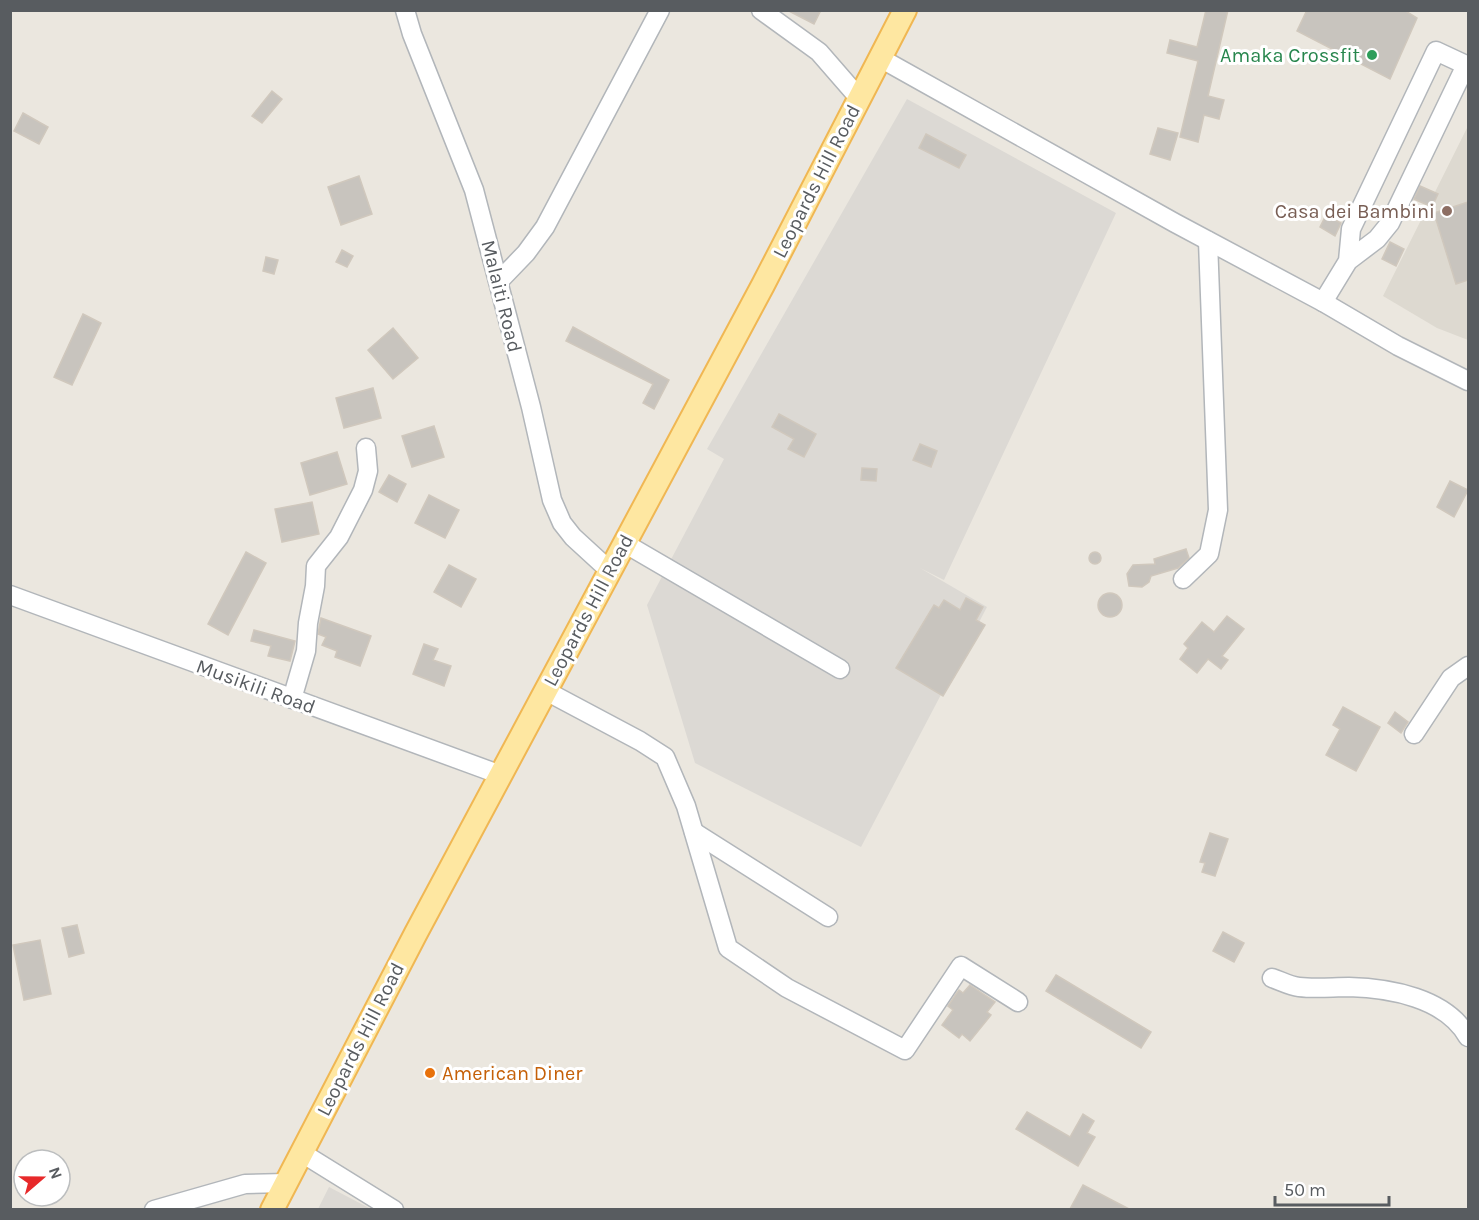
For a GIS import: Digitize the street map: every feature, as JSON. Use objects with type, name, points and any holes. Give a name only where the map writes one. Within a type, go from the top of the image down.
[{"type":"main road","name":"Leopards Hill Road","points":[[272,1209],[416,933],[762,285],[905,10]]},
{"type":"street","points":[[499,281],[526,253],[545,227],[660,10]]},
{"type":"street","points":[[761,10],[819,52],[859,98]]},
{"type":"street","name":"Malaiti Road","points":[[403,13],[474,190],[531,406],[552,500],[562,523],[573,537],[609,570]]},
{"type":"street","points":[[1323,302],[1348,261],[1377,239],[1390,223],[1466,65],[1436,51],[1351,229],[1348,261]]},
{"type":"street","points":[[880,58],[1035,147],[1323,302],[1398,346],[1468,381]]},
{"type":"street","points":[[1183,579],[1209,554],[1218,510],[1208,241]]},
{"type":"street","points":[[292,699],[306,651],[308,623],[315,586],[315,566],[339,537],[363,490],[368,471],[366,448]]},
{"type":"street","points":[[624,543],[840,669]]},
{"type":"street","name":"Musikili Road","points":[[10,595],[501,775]]},
{"type":"street","points":[[1414,734],[1451,678],[1468,666]]},
{"type":"street","points":[[546,691],[640,741],[665,757],[686,806],[728,948],[797,994],[905,1050],[961,966],[1018,1002]]},
{"type":"street","points":[[694,831],[828,917]]},
{"type":"street","points":[[1272,978],[1296,987],[1371,988],[1412,997],[1434,1006],[1457,1023],[1468,1037]]},
{"type":"street","points":[[302,1153],[394,1209]]},
{"type":"street","points":[[154,1209],[235,1186],[286,1183]]},
{"type":"shaded area","points":[[907,99],[1116,213],[944,580],[920,568],[987,607],[861,847],[695,763],[647,605],[724,459],[707,449]]},
{"type":"shaded area","name":"Casa dei Bambini","points":[[1468,126],[1468,340],[1437,328],[1383,296]]},
{"type":"shaded area","points":[[329,1187],[371,1209],[318,1209]]},
{"type":"building","points":[[787,10],[821,10],[814,24]]},
{"type":"building","points":[[1206,10],[1228,10],[1208,96],[1224,100],[1219,119],[1204,115],[1198,142],[1180,137],[1198,61],[1167,53],[1170,40],[1197,47]]},
{"type":"building","name":"Amaka Crossfit","points":[[1307,10],[1404,10],[1417,18],[1390,79],[1297,31]]},
{"type":"building","points":[[272,91],[282,99],[262,123],[252,116]]},
{"type":"building","points":[[23,113],[48,127],[39,144],[14,131]]},
{"type":"building","points":[[1158,128],[1178,133],[1170,160],[1150,154]]},
{"type":"building","points":[[926,134],[966,155],[959,168],[919,148]]},
{"type":"building","points":[[359,176],[372,214],[341,225],[328,187]]},
{"type":"building","points":[[1420,186],[1438,194],[1432,207],[1414,199]]},
{"type":"building","points":[[1468,202],[1468,280],[1456,284],[1434,213]]},
{"type":"building","points":[[1326,215],[1341,223],[1335,236],[1320,227]]},
{"type":"building","points":[[1390,242],[1404,249],[1396,266],[1382,259]]},
{"type":"building","points":[[342,250],[353,256],[347,267],[336,262]]},
{"type":"building","points":[[266,257],[278,260],[274,274],[263,271]]},
{"type":"building","points":[[83,314],[101,323],[72,385],[54,377]]},
{"type":"building","points":[[573,327],[669,380],[654,409],[643,403],[653,384],[566,341]]},
{"type":"building","points":[[393,328],[418,358],[393,379],[368,350]]},
{"type":"building","points":[[373,388],[381,418],[344,428],[336,398]]},
{"type":"building","points":[[779,414],[816,434],[804,457],[788,449],[794,439],[772,427]]},
{"type":"building","points":[[434,426],[444,457],[412,467],[402,436]]},
{"type":"building","points":[[920,444],[937,451],[931,467],[913,460]]},
{"type":"building","points":[[337,452],[347,484],[310,495],[301,463]]},
{"type":"building","points":[[862,468],[877,469],[876,481],[861,480]]},
{"type":"building","points":[[389,475],[406,484],[397,502],[379,492]]},
{"type":"building","points":[[1450,481],[1468,490],[1454,517],[1437,507]]},
{"type":"building","points":[[429,495],[459,510],[445,538],[415,523]]},
{"type":"building","points":[[312,502],[319,534],[282,542],[275,509]]},
{"type":"building","points":[[1186,549],[1189,558],[1178,568],[1151,576],[1149,582],[1142,587],[1129,586],[1127,574],[1133,565],[1155,564],[1154,559]]},
{"type":"building","points":[[246,552],[266,563],[228,635],[208,624]]},
{"type":"building","points":[[1097,552],[1101,558],[1097,564],[1093,564],[1089,556]]},
{"type":"building","points":[[449,565],[476,579],[461,607],[434,592]]},
{"type":"building","points":[[1110,593],[1119,596],[1122,605],[1119,614],[1110,617],[1101,614],[1098,605],[1101,596]]},
{"type":"building","points":[[966,598],[983,607],[976,620],[985,625],[943,696],[896,668],[934,605],[939,608],[944,600],[960,610]]},
{"type":"building","points":[[1227,616],[1244,629],[1222,656],[1228,660],[1221,669],[1208,659],[1197,673],[1180,659],[1188,648],[1184,644],[1202,622],[1214,632]]},
{"type":"building","points":[[321,618],[371,636],[360,666],[335,657],[337,651],[322,645],[326,637],[318,634]]},
{"type":"building","points":[[254,630],[295,641],[290,661],[268,656],[271,646],[251,641]]},
{"type":"building","points":[[424,644],[438,649],[433,660],[451,666],[444,686],[413,674]]},
{"type":"building","points":[[1343,707],[1380,727],[1356,771],[1326,755],[1340,729],[1333,725]]},
{"type":"building","points":[[1395,712],[1408,722],[1401,733],[1388,723]]},
{"type":"building","points":[[1210,833],[1228,839],[1215,876],[1202,872],[1205,863],[1200,862]]},
{"type":"building","points":[[77,925],[84,953],[69,957],[62,928]]},
{"type":"building","points":[[1223,932],[1244,943],[1234,962],[1213,951]]},
{"type":"building","points":[[40,940],[51,994],[24,1000],[13,945]]},
{"type":"building","points":[[1056,975],[1151,1032],[1141,1048],[1046,991]]},
{"type":"building","points":[[970,985],[995,1002],[987,1012],[991,1015],[970,1041],[962,1034],[959,1038],[942,1025],[953,1010],[948,1006],[956,994],[959,990],[963,993]]},
{"type":"building","points":[[1027,1112],[1070,1137],[1083,1114],[1094,1121],[1087,1133],[1095,1137],[1078,1166],[1016,1129]]},
{"type":"building","points":[[1083,1185],[1129,1209],[1070,1209]]},
{"type":"place","name":"Amaka Crossfit","points":[[1372,55]]},
{"type":"place","name":"Casa dei Bambini","points":[[1447,211]]},
{"type":"place","name":"American Diner","points":[[430,1073]]}]
